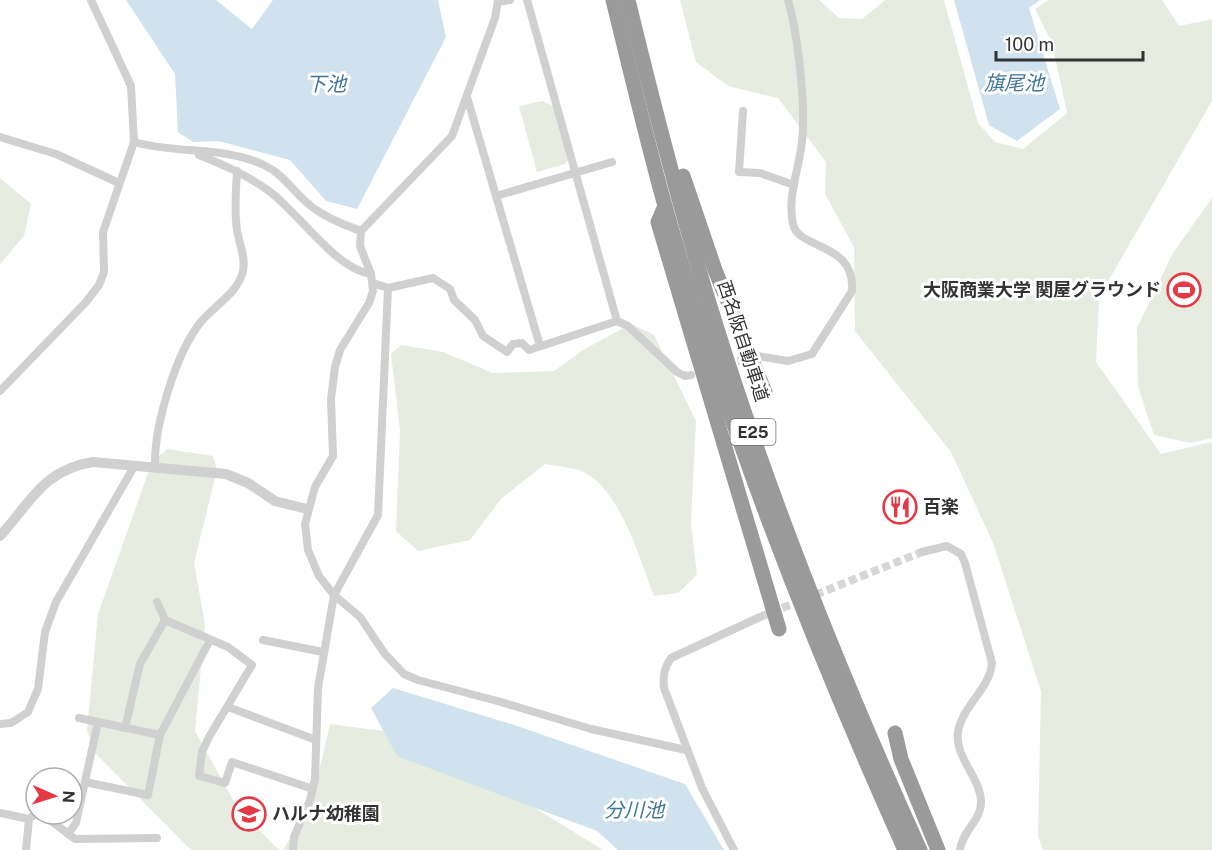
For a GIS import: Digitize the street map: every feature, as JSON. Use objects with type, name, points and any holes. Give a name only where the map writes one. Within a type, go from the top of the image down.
[{"type":"highway","name":"西名阪自動車道","points":[[613,0],[665,207],[725,399],[773,534],[833,684],[905,850]]},
{"type":"highway","name":"西名阪自動車道","points":[[628,0],[652,100],[714,321],[763,462],[845,676],[920,850]]},
{"type":"highway","points":[[652,100],[660,107],[715,270],[765,392]]},
{"type":"highway","points":[[665,207],[658,222],[779,629]]},
{"type":"highway","points":[[895,733],[901,759],[938,850]]},
{"type":"street","points":[[510,0],[498,1],[495,18],[455,129],[444,147],[415,172],[361,231],[360,246],[373,283],[369,303],[350,332],[335,367],[331,399],[333,456],[315,487],[308,509],[305,524],[308,550],[319,576],[333,595],[360,617],[394,665],[404,674],[418,680],[591,729],[686,750]]},
{"type":"street","points":[[527,0],[618,321]]},
{"type":"street","points":[[757,356],[788,361],[812,354],[852,291],[853,283],[845,266],[834,251],[798,236],[793,227],[791,211],[802,142],[802,120],[795,27],[788,0]]},
{"type":"street","points":[[0,391],[86,302],[99,285],[104,272],[103,232],[134,142],[131,86],[93,1]]},
{"type":"street","points":[[466,98],[540,346]]},
{"type":"street","points":[[743,111],[740,172],[760,173],[794,185]]},
{"type":"street","points":[[0,136],[56,153],[119,183]]},
{"type":"street","points":[[134,142],[158,149],[236,155],[261,163],[281,173],[314,209],[361,231]]},
{"type":"street","points":[[189,151],[237,171],[276,197],[334,254],[363,272],[371,273]]},
{"type":"street","points":[[496,196],[612,162]]},
{"type":"street","points":[[154,466],[158,427],[188,344],[199,324],[226,298],[243,272],[244,261],[237,230],[237,171]]},
{"type":"street","points":[[373,283],[388,288],[433,278],[450,289],[454,300],[475,320],[483,336],[507,352],[513,344],[522,344],[529,350],[618,321],[628,326],[677,372],[685,376],[692,375]]},
{"type":"street","points":[[293,850],[297,828],[313,789],[323,652],[333,595],[378,515],[388,288]]},
{"type":"street","points":[[0,536],[40,487],[56,474],[75,465],[93,462],[226,474],[248,483],[275,501],[308,509]]},
{"type":"street","points":[[0,724],[11,723],[28,712],[38,689],[45,632],[56,602],[135,465]]},
{"type":"street","points":[[922,552],[947,546],[961,554],[969,573],[992,663],[988,677],[958,729],[957,742],[981,799],[978,816],[962,838],[960,850]]},
{"type":"street","points":[[157,602],[165,620],[228,647],[252,665],[202,752],[199,776],[225,783],[232,762],[313,789]]},
{"type":"street","points":[[734,850],[702,788],[686,750],[664,688],[665,667],[671,658],[760,617]]},
{"type":"street","points":[[125,728],[140,664],[165,620]]},
{"type":"street","points":[[85,782],[148,795],[160,735],[210,640]]},
{"type":"street","points":[[263,640],[323,652]]},
{"type":"street","points":[[228,707],[316,740]]},
{"type":"street","points":[[79,718],[160,735]]},
{"type":"street","points":[[68,834],[76,823],[98,722]]},
{"type":"street","points":[[0,813],[24,818]]},
{"type":"street","points":[[26,850],[28,826]]},
{"type":"street","points":[[58,826],[75,839],[157,838]]},
{"type":"street","points":[[130,838],[131,850]]},
{"type":"shaded area","points":[[680,0],[819,0],[839,18],[862,19],[885,0],[944,0],[978,123],[995,142],[1023,149],[1067,113],[1052,43],[1035,9],[1048,0],[1162,0],[1179,26],[1212,19],[1212,101],[1099,297],[1096,362],[1161,454],[1212,442],[1212,850],[1043,850],[1038,836],[1041,691],[993,543],[951,452],[855,331],[854,247],[825,194],[826,162],[778,98],[728,86],[696,62]]},
{"type":"shaded area","points":[[542,101],[554,106],[569,159],[565,164],[537,172],[519,106]]},
{"type":"shaded area","points":[[0,178],[31,204],[24,236],[0,264]]},
{"type":"shaded area","name":"大阪商業大学 関屋グラウンド","points":[[1212,198],[1212,438],[1191,443],[1154,435],[1138,387],[1137,328],[1173,253]]},
{"type":"shaded area","points":[[631,324],[654,335],[696,421],[691,523],[697,575],[678,593],[654,596],[618,508],[595,479],[572,468],[545,464],[501,499],[470,540],[418,551],[396,531],[400,431],[391,354],[401,345],[443,352],[493,373],[554,371],[583,350]]},
{"type":"shaded area","points":[[167,449],[213,456],[217,470],[194,563],[205,624],[195,731],[237,807],[279,850],[191,850],[95,753],[87,730],[98,614],[152,462]]},
{"type":"shaded area","points":[[330,724],[390,732],[472,769],[603,850],[283,850],[312,802]]},
{"type":"water","name":"下池","points":[[126,0],[216,0],[252,29],[273,0],[438,0],[446,37],[357,209],[326,201],[290,160],[218,141],[193,142],[178,132],[175,74]]},
{"type":"water","name":"旗尾池","points":[[954,0],[1040,0],[1029,8],[1060,109],[1017,141],[989,125]]},
{"type":"water","name":"分川池","points":[[393,688],[517,726],[685,784],[724,850],[618,850],[597,831],[397,756],[371,708]]},
{"type":"tunnel","points":[[726,365],[753,357]]},
{"type":"tunnel","points":[[760,617],[922,552]]},
{"type":"place","name":"大阪商業大学 関屋グラウンド","points":[[1184,290]]},
{"type":"place","name":"百楽","points":[[900,507]]},
{"type":"place","name":"ハルナ幼稚園","points":[[249,814]]}]
